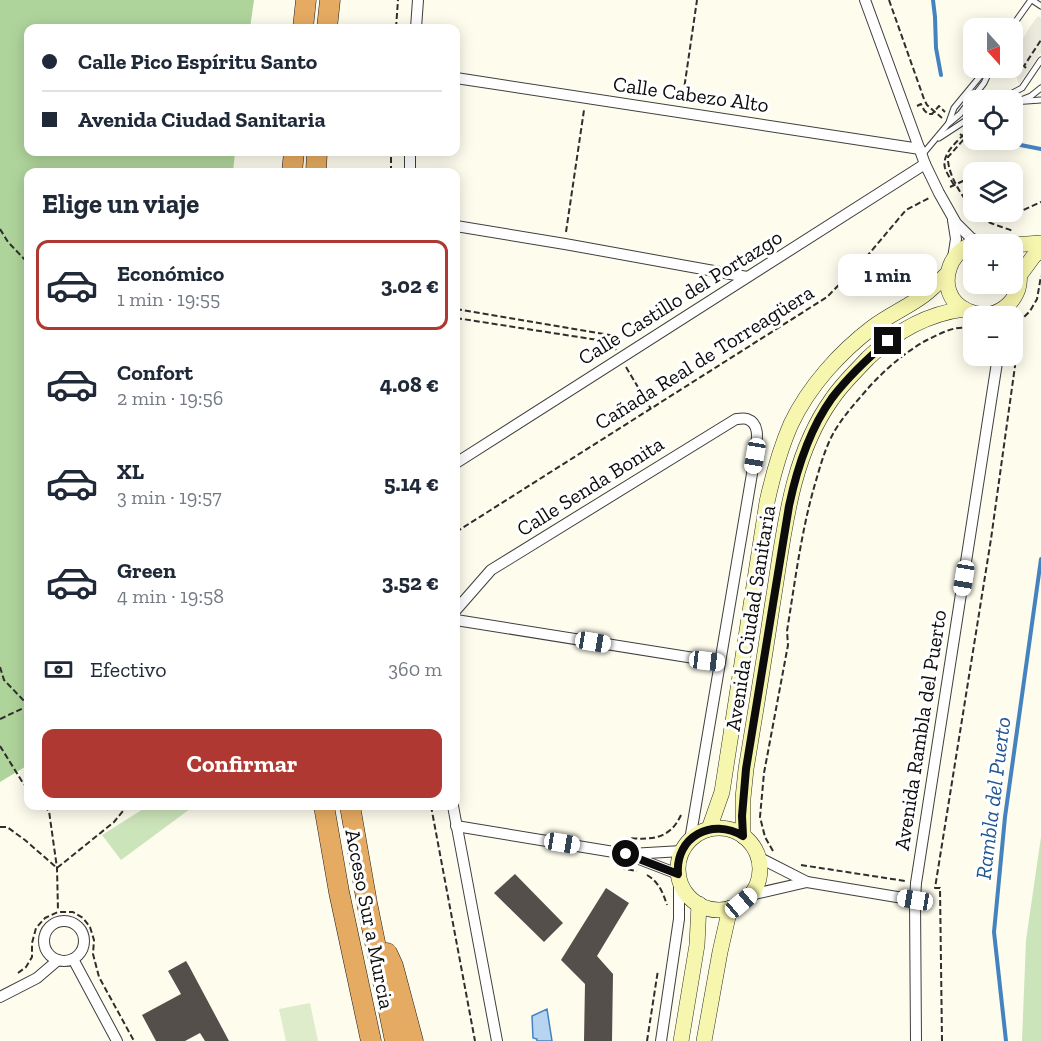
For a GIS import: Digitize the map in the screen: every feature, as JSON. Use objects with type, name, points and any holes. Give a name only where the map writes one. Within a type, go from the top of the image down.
[{"type":"highway","points":[[303,24],[306,0]]},
{"type":"highway","points":[[327,24],[330,0]]},
{"type":"highway","name":"Acceso Sur a Murcia","points":[[325,810],[339,892],[371,1041]]},
{"type":"highway","name":"Acceso Sur a Murcia","points":[[351,810],[395,1041]]},
{"type":"highway","points":[[367,903],[393,966],[413,1041]]},
{"type":"highway","points":[[357,980],[359,1041]]},
{"type":"street","points":[[416,24],[418,0]]},
{"type":"street","points":[[862,0],[922,156],[952,217],[966,234]]},
{"type":"street","name":"Calle Cabezo Alto","points":[[460,79],[681,111],[922,156]]},
{"type":"street","name":"Calle Castillo del Portazgo","points":[[460,460],[747,277],[922,156]]},
{"type":"street","points":[[952,217],[956,246],[950,267],[949,290],[957,304],[963,308]]},
{"type":"street","points":[[460,227],[747,277]]},
{"type":"street","points":[[1023,240],[1041,243]]},
{"type":"street","points":[[1023,271],[1041,249]]},
{"type":"street","name":"Avenida Ciudad Sanitaria","points":[[709,829],[722,792],[767,502],[776,467],[792,423],[814,387],[845,351],[873,327],[924,295],[963,251]]},
{"type":"street","name":"Avenida Ciudad Sanitaria","points":[[743,836],[742,807],[746,769],[789,506],[800,461],[810,436],[832,399],[860,366],[888,341],[902,330],[926,318],[963,309]]},
{"type":"street","name":"Avenida Rambla del Puerto","points":[[916,1041],[916,883],[996,366]]},
{"type":"street","name":"Calle Senda Bonita","points":[[460,605],[491,570],[736,419],[747,419],[755,425],[758,435],[719,662]]},
{"type":"street","points":[[460,621],[719,662],[686,845],[678,863],[679,919],[661,1041]]},
{"type":"street","points":[[454,810],[497,1041]]},
{"type":"street","points":[[456,826],[626,854],[679,877],[687,894],[699,904],[709,908],[730,908],[741,903],[750,896],[759,874],[758,857],[750,842],[736,831],[727,829],[709,829],[696,835],[686,845],[626,854]]},
{"type":"street","points":[[758,857],[807,882],[915,900]]},
{"type":"street","points":[[750,896],[807,882]]},
{"type":"street","points":[[681,1041],[697,945],[699,904]]},
{"type":"street","points":[[705,1037],[730,908]]},
{"type":"street","points":[[70,921],[82,931],[83,947],[80,954],[73,959],[58,960],[51,957],[46,950],[43,943],[44,935],[54,923],[70,921]]},
{"type":"street","points":[[73,959],[117,1041]]},
{"type":"street","points":[[0,997],[37,978],[58,960]]},
{"type":"lane","points":[[1018,18],[1032,0],[1041,6]]},
{"type":"lane","points":[[1018,90],[1022,88],[1041,60]]},
{"type":"lane","points":[[948,124],[954,108],[980,78]]},
{"type":"lane","points":[[922,156],[948,124],[960,114],[986,78]]},
{"type":"lane","points":[[1023,99],[1041,88]]},
{"type":"lane","points":[[1023,101],[1041,100]]},
{"type":"lane","points":[[933,143],[963,122]]},
{"type":"path","points":[[396,24],[398,0]]},
{"type":"path","points":[[681,111],[698,0]]},
{"type":"path","points":[[889,0],[924,99],[927,105],[948,124]]},
{"type":"path","points":[[565,244],[585,98]]},
{"type":"path","points":[[906,111],[921,104],[924,111],[932,114],[939,106],[951,117]]},
{"type":"path","points":[[953,128],[963,136]]},
{"type":"path","points":[[963,138],[946,155],[944,162],[945,168],[963,196]]},
{"type":"path","points":[[956,184],[963,181]]},
{"type":"path","name":"Cañada Real de Torreagüera","points":[[460,529],[827,297],[868,255],[906,210],[956,184]]},
{"type":"path","points":[[1023,210],[1041,202]]},
{"type":"path","points":[[988,222],[1006,234]]},
{"type":"path","points":[[0,229],[8,242],[24,259]]},
{"type":"path","points":[[942,1041],[940,888],[935,888],[991,539],[1016,366],[1016,330],[1036,299],[1041,276]]},
{"type":"path","points":[[460,310],[616,336],[651,409]]},
{"type":"path","points":[[460,319],[611,342],[625,355]]},
{"type":"path","points":[[775,854],[765,837],[760,817],[764,773],[788,645],[787,632],[807,511],[819,467],[833,434],[850,408],[879,376],[901,356],[924,342],[948,330],[963,329]]},
{"type":"path","points":[[0,667],[4,680],[24,702]]},
{"type":"path","points":[[0,719],[24,708]]},
{"type":"path","points":[[0,746],[24,784]]},
{"type":"path","points":[[48,810],[57,868],[58,912]]},
{"type":"path","points":[[57,868],[114,822],[124,810]]},
{"type":"path","points":[[433,810],[474,1041]]},
{"type":"path","points":[[667,906],[662,891],[654,879],[641,872],[624,869],[628,838],[647,840],[661,837],[671,830],[681,818],[683,810]]},
{"type":"path","points":[[0,827],[7,826],[57,868]]},
{"type":"path","points":[[793,864],[916,883]]},
{"type":"path","points":[[647,1041],[659,965]]},
{"type":"green space","points":[[0,0],[254,0],[251,24],[24,24],[24,156],[235,156],[233,168],[24,168],[24,767],[0,782]]},
{"type":"green space","points":[[142,810],[189,810],[121,860],[102,835]]},
{"type":"green space","points":[[1041,837],[1041,1041],[1022,1041],[1026,940]]},
{"type":"green space","points":[[310,1003],[318,1041],[286,1041],[279,1009]]},
{"type":"shaded area","points":[[1038,16],[1041,18],[1041,53],[1019,84],[1017,78],[1023,78],[1023,39]]},
{"type":"water","points":[[547,1009],[552,1041],[537,1041],[533,1038],[532,1016]]},
{"type":"building","points":[[515,874],[563,923],[544,942],[494,893]]},
{"type":"building","points":[[606,888],[629,903],[597,956],[613,974],[612,1041],[584,1041],[585,984],[561,960]]},
{"type":"building","points":[[186,961],[229,1041],[205,1041],[200,1033],[185,1041],[156,1041],[142,1015],[181,994],[168,971]]},
{"type":"waterway","points":[[933,0],[936,48],[941,75]]},
{"type":"waterway","points":[[1023,145],[1041,149]]},
{"type":"waterway","name":"Rambla del Puerto","points":[[1006,1041],[994,932],[1005,817],[1041,559]]},
{"type":"route","points":[[626,854],[678,874],[678,863],[682,851],[696,835],[718,828],[736,831],[743,836],[742,816],[746,769],[789,506],[800,461],[810,436],[832,399],[860,366],[888,341]]}]
